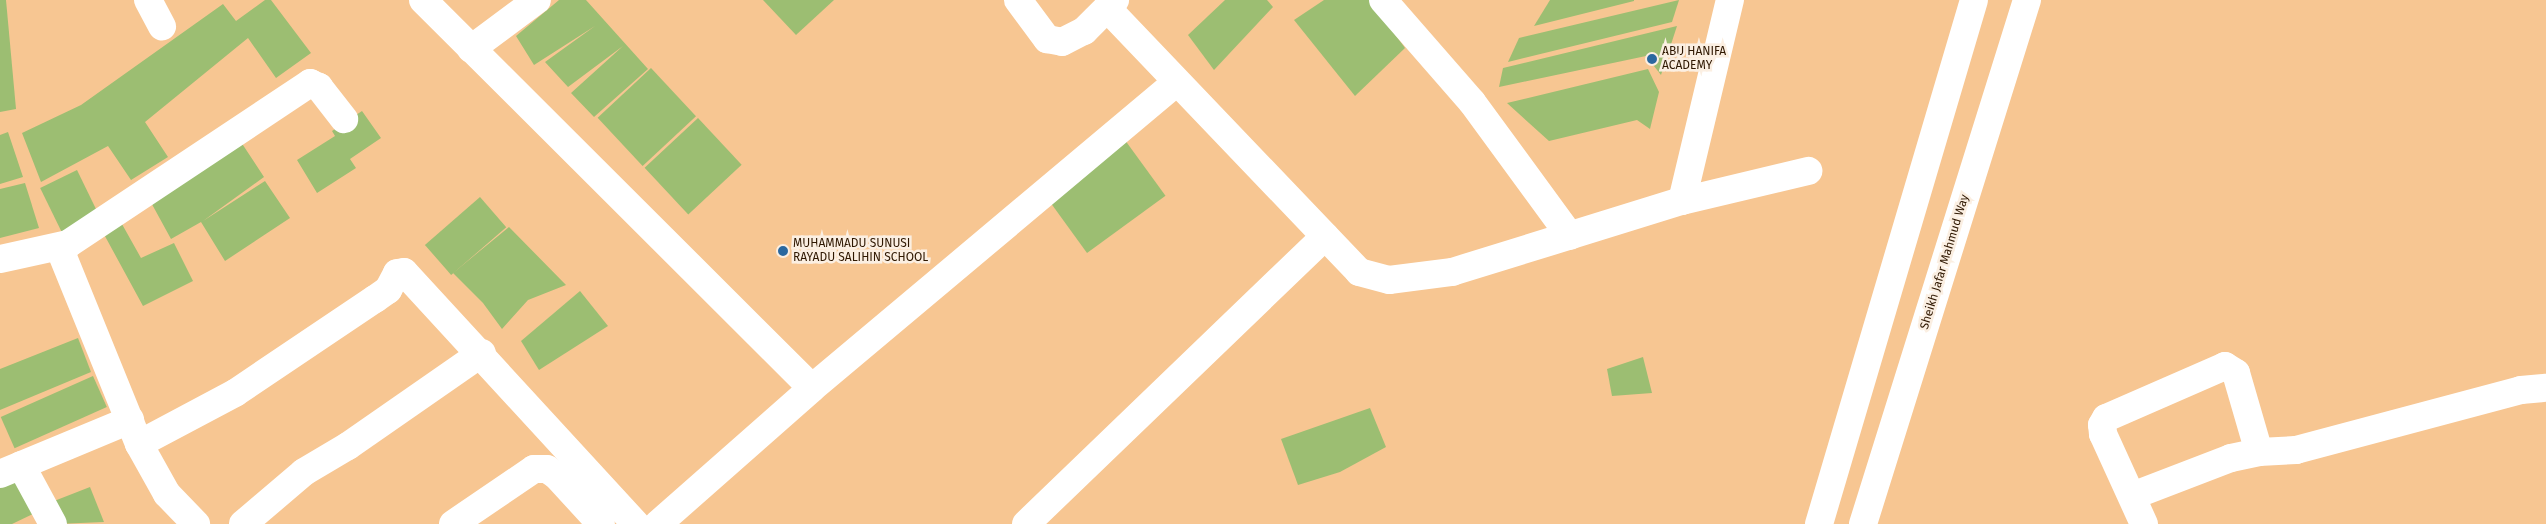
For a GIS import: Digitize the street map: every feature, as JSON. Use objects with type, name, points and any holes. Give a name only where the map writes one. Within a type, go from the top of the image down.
[{"type":"street","points":[[148,0],[162,26]]},
{"type":"street","points":[[424,0],[812,388]]},
{"type":"street","points":[[471,49],[537,0]]},
{"type":"street","points":[[1018,0],[1047,39],[1062,42],[1084,30],[1111,4],[1177,82],[1359,272],[1389,280],[1452,272],[1682,201],[1808,171]]},
{"type":"street","points":[[1384,0],[1472,102],[1570,236]]},
{"type":"street","points":[[1682,201],[1730,0]]},
{"type":"street","points":[[1820,524],[1974,0]]},
{"type":"street","name":"Sheikh Jafar Mahmud Way","points":[[1863,524],[2027,0]]},
{"type":"street","points":[[658,524],[812,388],[1177,82]]},
{"type":"street","points":[[0,259],[59,247],[310,83],[319,87],[344,119]]},
{"type":"street","points":[[1026,524],[1324,236]]},
{"type":"street","points":[[59,247],[135,432],[167,494],[196,524]]},
{"type":"street","points":[[53,524],[10,470],[135,432],[176,427],[267,372],[382,295],[397,274],[409,275],[636,524]]},
{"type":"street","points":[[243,524],[304,472],[348,446],[482,353]]},
{"type":"street","points":[[2144,524],[2103,434],[2102,426],[2106,418],[2225,366],[2236,373],[2259,452]]},
{"type":"street","points":[[2132,496],[2231,458],[2259,452],[2296,450],[2521,390],[2546,388]]},
{"type":"street","points":[[453,524],[534,470],[547,470],[601,524]]},
{"type":"building","points":[[0,0],[6,0],[16,109],[0,112]]},
{"type":"building","points":[[265,0],[271,0],[311,53],[276,78],[248,38],[145,122],[168,157],[131,180],[108,146],[41,182],[22,133],[81,105],[223,4],[236,21]]},
{"type":"building","points":[[559,0],[586,0],[648,69],[594,117],[571,93],[623,46],[568,87],[545,62],[595,26],[534,65],[516,36]]},
{"type":"building","points":[[763,0],[834,0],[796,35]]},
{"type":"building","points":[[1225,0],[1267,0],[1273,7],[1214,70],[1188,35]]},
{"type":"building","points":[[1324,0],[1370,0],[1405,48],[1355,96],[1294,20]]},
{"type":"building","points":[[1550,0],[1634,0],[1634,1],[1534,26]]},
{"type":"building","points":[[1679,0],[1672,22],[1508,62],[1519,38]]},
{"type":"building","points":[[1677,26],[1661,75],[1646,56],[1499,87],[1503,68]]},
{"type":"building","points":[[651,68],[696,116],[643,166],[598,118]]},
{"type":"building","points":[[1648,69],[1659,92],[1650,129],[1637,120],[1549,141],[1507,103]]},
{"type":"building","points":[[362,111],[381,138],[350,159],[356,168],[317,193],[297,160],[335,136],[332,131]]},
{"type":"building","points":[[698,118],[742,165],[688,215],[645,168]]},
{"type":"building","points":[[8,132],[23,177],[0,184],[0,135]]},
{"type":"building","points":[[1122,136],[1165,196],[1087,253],[1044,193]]},
{"type":"building","points":[[239,139],[264,177],[203,221],[265,181],[290,218],[225,261],[201,222],[171,239],[148,197]]},
{"type":"building","points":[[77,170],[100,218],[63,236],[40,188]]},
{"type":"building","points":[[25,183],[39,228],[0,238],[0,189]]},
{"type":"building","points":[[480,197],[506,227],[451,275],[425,245]]},
{"type":"building","points":[[118,217],[141,258],[174,243],[193,281],[143,306],[100,227]]},
{"type":"building","points":[[509,227],[566,285],[528,300],[502,329],[483,303],[453,273]]},
{"type":"building","points":[[580,291],[608,326],[539,370],[521,341]]},
{"type":"building","points":[[78,338],[91,372],[0,410],[0,369]]},
{"type":"building","points":[[1643,357],[1652,393],[1612,396],[1607,369]]},
{"type":"building","points":[[93,376],[107,407],[15,448],[1,417]]},
{"type":"building","points":[[1370,408],[1386,447],[1340,472],[1298,485],[1281,439]]},
{"type":"building","points":[[16,472],[35,513],[12,524],[0,524],[0,479]]},
{"type":"building","points":[[90,487],[104,522],[57,524],[49,503]]},
{"type":"place","name":"ABU HANIFA ACADEMY","points":[[1652,59]]},
{"type":"place","name":"MUHAMMADU SUNUSI RAYADU SALIHIN SCHOOL","points":[[783,251]]}]
